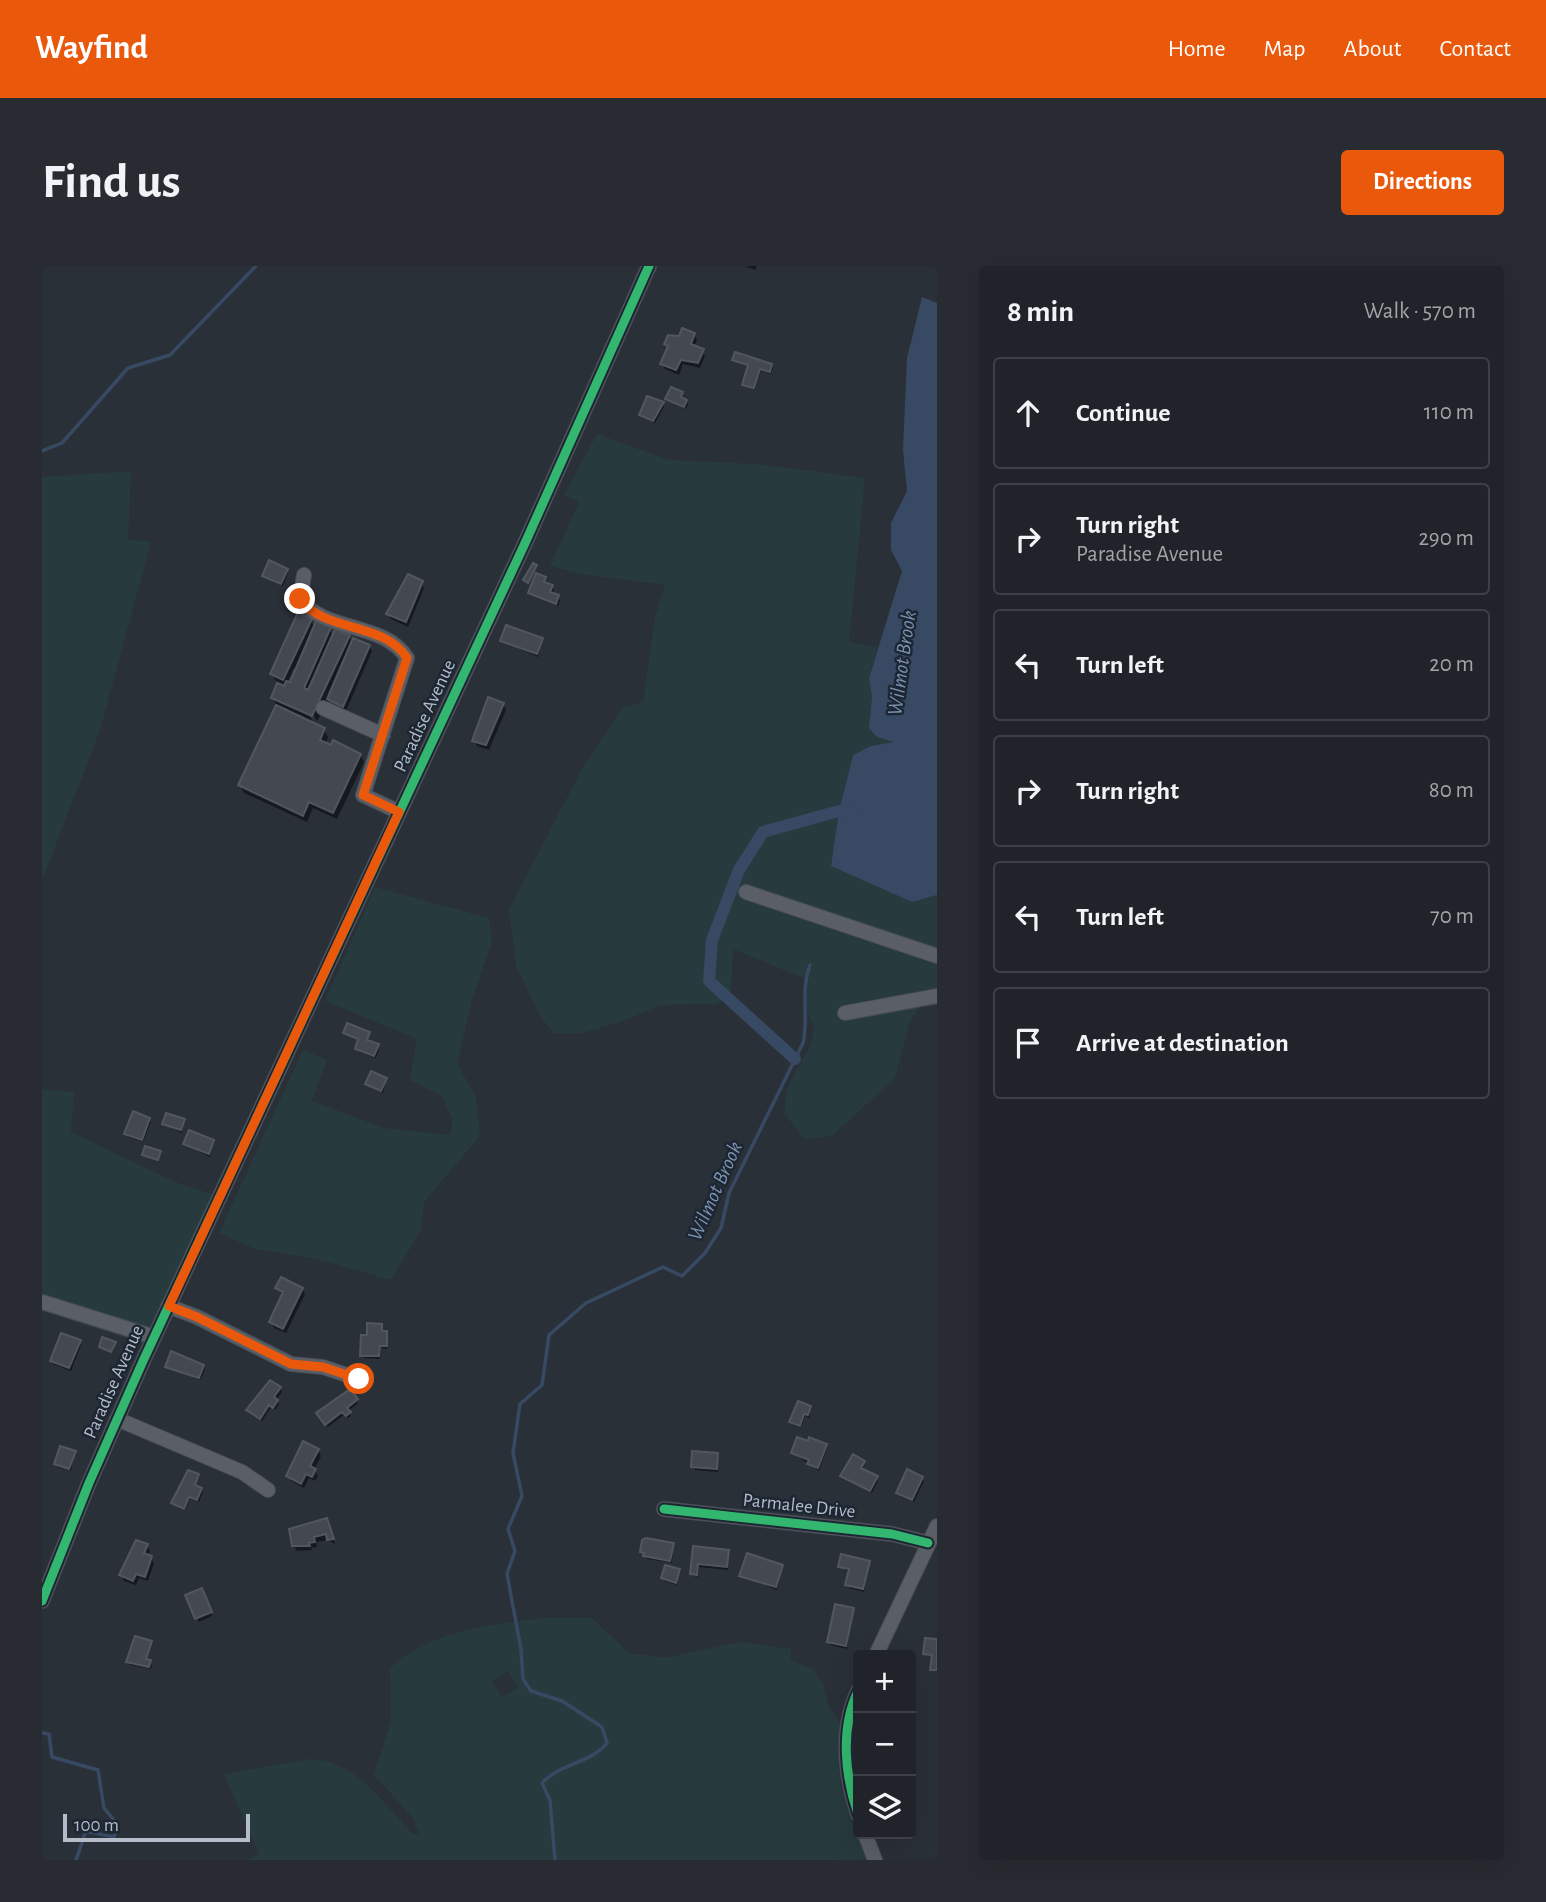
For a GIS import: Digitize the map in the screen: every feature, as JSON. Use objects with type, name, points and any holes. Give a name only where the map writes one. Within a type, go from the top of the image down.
[{"type":"street","name":"Paradise Avenue","points":[[42,1601],[154,1337],[526,541],[649,266]]},
{"type":"street","points":[[304,575],[300,599],[309,612],[375,634],[400,646],[407,658],[363,795],[399,812]]},
{"type":"street","points":[[323,708],[383,735]]},
{"type":"street","points":[[746,892],[937,956]]},
{"type":"street","points":[[845,1013],[937,996]]},
{"type":"street","points":[[42,1303],[154,1337]]},
{"type":"street","points":[[169,1306],[291,1364],[323,1367],[359,1379]]},
{"type":"street","points":[[117,1419],[242,1472],[268,1490]]},
{"type":"street","name":"Parmalee Drive","points":[[664,1509],[892,1534],[928,1543]]},
{"type":"street","points":[[878,1650],[937,1526]]},
{"type":"street","points":[[853,1711],[846,1758],[853,1791]]},
{"type":"street","points":[[867,1839],[875,1860]]},
{"type":"green space","points":[[597,434],[669,460],[756,464],[865,478],[849,642],[877,647],[869,678],[872,697],[869,728],[896,742],[871,746],[853,755],[839,811],[831,866],[912,902],[937,895],[937,994],[927,996],[910,1021],[895,1078],[832,1136],[804,1139],[784,1113],[787,1088],[811,1044],[814,1027],[806,1008],[808,980],[733,949],[731,996],[716,1004],[661,1005],[621,1022],[581,1033],[554,1034],[540,1016],[516,966],[509,909],[582,769],[623,707],[643,702],[655,617],[665,585],[586,575],[550,566],[579,502],[564,495]]},
{"type":"green space","points":[[131,471],[128,539],[151,542],[100,730],[42,881],[42,477]]},
{"type":"green space","points":[[375,887],[489,918],[492,942],[472,1000],[457,1064],[476,1096],[480,1136],[424,1202],[421,1230],[391,1280],[313,1258],[255,1249],[219,1233],[303,1050],[327,1060],[312,1101],[384,1128],[449,1135],[453,1120],[442,1096],[410,1080],[417,1039],[325,1001]]},
{"type":"green space","points":[[42,1089],[74,1092],[71,1132],[175,1182],[214,1195],[144,1344],[42,1311]]},
{"type":"green space","points":[[542,1618],[592,1618],[629,1653],[665,1658],[739,1642],[791,1649],[790,1661],[812,1668],[823,1684],[829,1707],[839,1721],[841,1784],[853,1819],[853,1839],[860,1839],[867,1860],[247,1860],[259,1854],[224,1774],[309,1759],[340,1766],[354,1774],[412,1833],[419,1835],[413,1818],[374,1775],[391,1720],[390,1668],[425,1645],[443,1637],[481,1627]],"holes":[[[508,1672],[518,1688],[502,1697],[492,1681]]]},
{"type":"water","points":[[922,297],[937,303],[937,895],[912,902],[831,866],[839,811],[853,755],[871,746],[894,742],[877,737],[869,728],[872,697],[869,678],[902,571],[891,550],[891,523],[907,491],[903,450],[907,358]]},
{"type":"building","points":[[682,328],[695,333],[691,344],[704,349],[698,363],[681,360],[676,370],[660,364],[668,346],[664,344],[668,335],[679,336]]},
{"type":"building","points":[[735,352],[772,364],[770,372],[760,369],[754,388],[742,385],[748,365],[732,360]]},
{"type":"building","points":[[671,387],[683,392],[681,397],[687,400],[684,407],[665,399]]},
{"type":"building","points":[[647,396],[664,402],[653,421],[639,415]]},
{"type":"building","points":[[269,560],[288,569],[281,584],[262,576]]},
{"type":"building","points":[[533,563],[537,565],[528,583],[523,580]]},
{"type":"building","points":[[536,573],[546,577],[544,582],[553,585],[550,592],[559,595],[556,604],[528,593]]},
{"type":"building","points":[[408,574],[423,581],[406,622],[386,614]]},
{"type":"building","points":[[298,612],[312,619],[283,680],[270,674]]},
{"type":"building","points":[[316,621],[331,627],[304,688],[308,690],[335,629],[350,635],[312,716],[271,698],[277,683],[284,686],[286,681],[290,682]]},
{"type":"building","points":[[506,625],[543,638],[537,654],[500,641]]},
{"type":"building","points":[[353,638],[370,645],[343,707],[327,699]]},
{"type":"building","points":[[488,697],[504,703],[486,745],[472,741]]},
{"type":"building","points":[[276,705],[325,728],[320,740],[331,745],[333,740],[361,754],[333,813],[309,802],[303,816],[238,785]]},
{"type":"building","points":[[347,1023],[370,1032],[367,1040],[379,1044],[374,1056],[355,1049],[358,1039],[343,1033]]},
{"type":"building","points":[[371,1071],[387,1078],[381,1091],[365,1084]]},
{"type":"building","points":[[133,1111],[150,1118],[142,1140],[124,1134]]},
{"type":"building","points":[[166,1113],[185,1119],[181,1130],[162,1124]]},
{"type":"building","points":[[189,1130],[214,1140],[209,1154],[183,1144]]},
{"type":"building","points":[[145,1146],[161,1151],[158,1160],[142,1155]]},
{"type":"building","points":[[281,1277],[303,1288],[283,1329],[269,1322],[283,1292],[275,1288]]},
{"type":"building","points":[[367,1323],[382,1324],[382,1331],[387,1331],[387,1346],[380,1346],[379,1356],[360,1356],[361,1335],[367,1335]]},
{"type":"building","points":[[61,1333],[81,1340],[69,1368],[50,1361]]},
{"type":"building","points":[[102,1337],[116,1342],[111,1352],[99,1347]]},
{"type":"building","points":[[171,1351],[204,1365],[199,1378],[165,1367]]},
{"type":"building","points":[[270,1380],[281,1387],[274,1397],[278,1400],[273,1408],[269,1405],[260,1419],[246,1410]]},
{"type":"building","points":[[350,1389],[358,1399],[347,1408],[351,1412],[346,1416],[342,1412],[325,1425],[316,1413]]},
{"type":"building","points":[[798,1401],[811,1406],[808,1415],[804,1414],[800,1426],[789,1422]]},
{"type":"building","points":[[797,1437],[808,1441],[809,1437],[827,1444],[818,1468],[807,1464],[809,1460],[791,1453]]},
{"type":"building","points":[[303,1441],[319,1449],[310,1466],[316,1469],[312,1477],[306,1474],[301,1484],[286,1476]]},
{"type":"building","points":[[60,1446],[76,1451],[69,1469],[54,1464]]},
{"type":"building","points":[[692,1451],[718,1453],[717,1469],[691,1467]]},
{"type":"building","points":[[853,1454],[865,1461],[861,1468],[878,1476],[870,1491],[840,1476]]},
{"type":"building","points":[[907,1469],[923,1477],[912,1500],[896,1493]]},
{"type":"building","points":[[188,1470],[199,1474],[195,1485],[202,1488],[197,1500],[189,1497],[184,1509],[171,1503]]},
{"type":"building","points":[[327,1518],[334,1539],[327,1540],[326,1534],[314,1537],[315,1542],[309,1543],[310,1546],[292,1546],[289,1529]]},
{"type":"building","points":[[646,1538],[674,1543],[670,1561],[643,1556],[644,1553],[640,1552],[642,1540]]},
{"type":"building","points":[[136,1540],[148,1544],[144,1553],[152,1556],[145,1577],[136,1574],[133,1581],[119,1575]]},
{"type":"building","points":[[693,1546],[729,1550],[727,1567],[698,1564],[697,1575],[690,1574]]},
{"type":"building","points":[[747,1553],[783,1565],[776,1587],[739,1576]]},
{"type":"building","points":[[841,1554],[870,1561],[863,1589],[845,1585],[849,1569],[838,1567]]},
{"type":"building","points":[[665,1565],[680,1569],[676,1583],[661,1578]]},
{"type":"building","points":[[202,1588],[212,1612],[195,1619],[185,1595]]},
{"type":"building","points":[[835,1604],[854,1608],[846,1646],[827,1642]]},
{"type":"building","points":[[135,1636],[152,1641],[146,1659],[151,1660],[149,1667],[126,1662]]},
{"type":"building","points":[[925,1638],[937,1639],[937,1670],[930,1670],[932,1655],[923,1654]]},
{"type":"waterway","points":[[42,451],[62,443],[128,368],[170,355],[256,266]]},
{"type":"waterway","points":[[795,1059],[709,981],[712,940],[739,870],[763,832],[839,811],[855,812]]},
{"type":"waterway","name":"Wilmot Brook","points":[[555,1860],[550,1800],[542,1783],[558,1771],[592,1755],[607,1743],[602,1727],[562,1701],[531,1691],[523,1679],[521,1649],[507,1574],[515,1551],[508,1529],[522,1496],[513,1453],[520,1404],[542,1385],[549,1335],[586,1303],[663,1267],[682,1276],[705,1253],[721,1228],[729,1193],[803,1043],[806,985],[810,965]]},
{"type":"waterway","points":[[42,1733],[49,1734],[52,1757],[98,1770],[104,1808],[118,1825],[114,1837],[86,1831],[76,1860]]},
{"type":"cycle path","points":[[42,1601],[89,1483],[143,1361],[526,541],[649,266]]},
{"type":"cycle path","points":[[664,1509],[892,1534],[928,1543]]},
{"type":"cycle path","points":[[853,1703],[846,1752],[853,1796]]},
{"type":"route","points":[[300,599],[309,612],[375,634],[400,646],[407,658],[402,681],[363,795],[399,812],[169,1306],[291,1364],[323,1367],[345,1372],[359,1379]]}]
